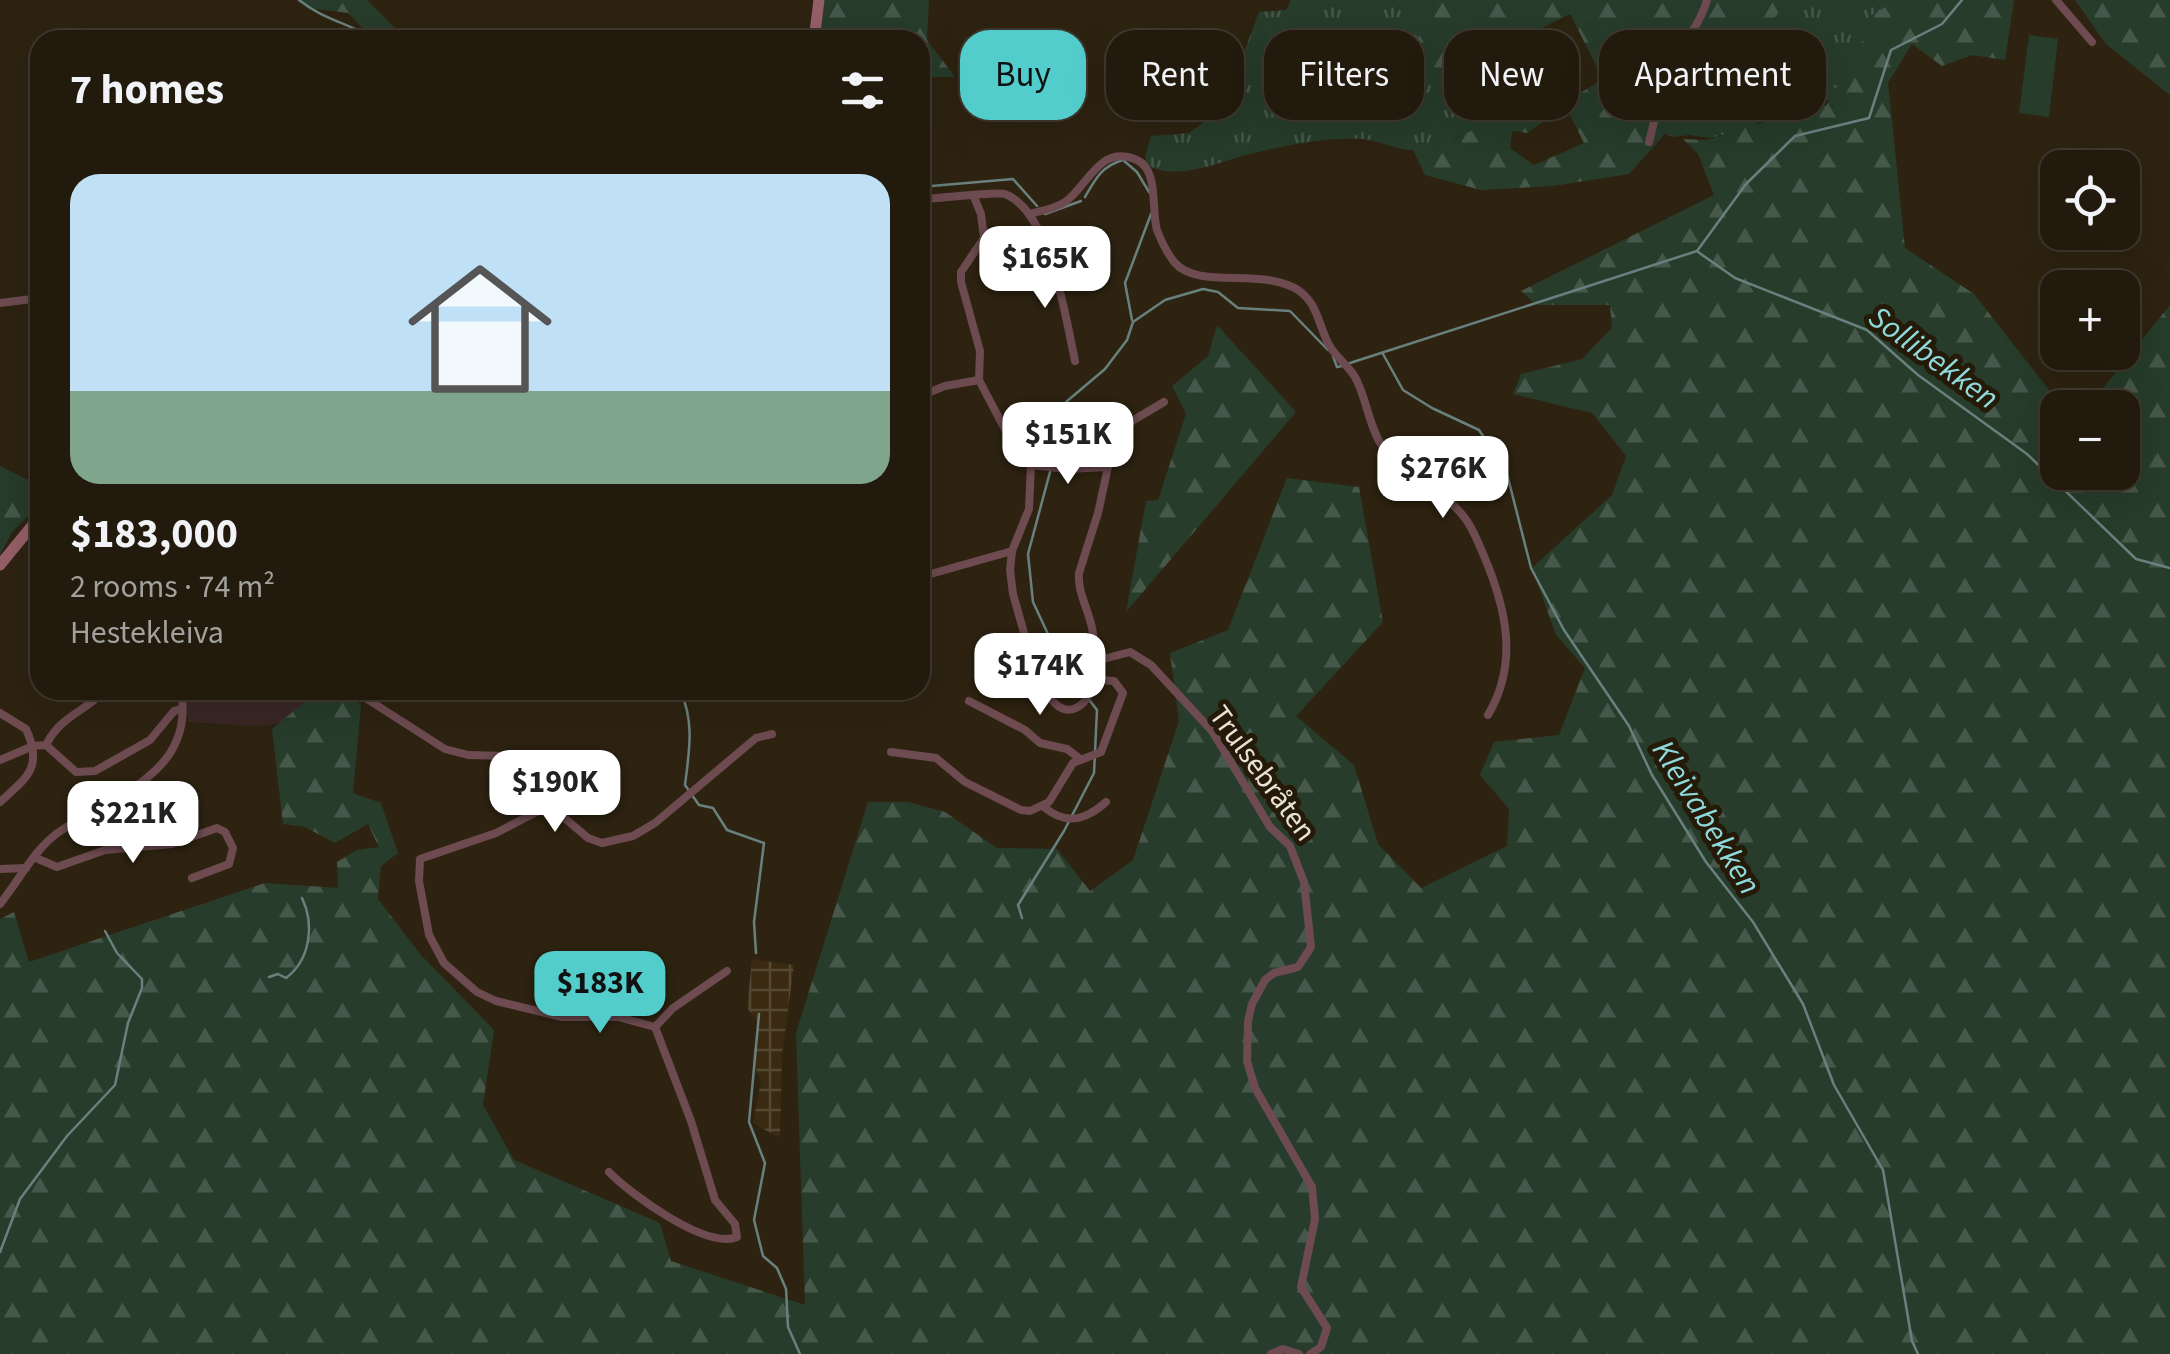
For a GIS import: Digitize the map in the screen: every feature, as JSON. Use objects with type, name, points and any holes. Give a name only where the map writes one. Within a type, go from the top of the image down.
[{"type":"street","points":[[815,30],[818,0]]},
{"type":"street","points":[[1649,142],[1667,76],[1707,0]]},
{"type":"street","points":[[2056,0],[2092,42]]},
{"type":"street","points":[[1036,212],[1067,201],[1101,163],[1119,157],[1137,160],[1147,169],[1151,180],[1158,232],[1177,264],[1201,276],[1256,277],[1295,288],[1316,310],[1337,355],[1357,380],[1374,430],[1387,453],[1462,514],[1498,589],[1506,626],[1504,671],[1496,702],[1488,715]]},
{"type":"street","points":[[930,199],[1003,194],[1036,212],[1060,287],[1075,360]]},
{"type":"street","points":[[974,197],[984,238],[960,272],[980,351],[979,380],[1010,441],[1031,465],[1067,469],[1108,467]]},
{"type":"street","points":[[0,303],[30,299]]},
{"type":"street","points":[[930,392],[979,380]]},
{"type":"street","points":[[1093,634],[1092,618],[1078,582],[1108,467],[1132,421],[1164,402]]},
{"type":"street","points":[[1031,465],[1028,508],[1012,550],[1010,570],[1040,685],[1063,708],[1071,710],[1083,704],[1095,682],[1101,680],[1114,681],[1123,697],[1103,748],[1066,770],[1044,807]]},
{"type":"street","points":[[0,565],[30,528]]},
{"type":"street","points":[[930,574],[1012,550]]},
{"type":"street","name":"Trulsebråten","points":[[1028,647],[1052,669],[1122,653],[1142,657],[1212,731],[1270,827],[1290,846],[1299,862],[1311,947],[1298,967],[1274,973],[1265,980],[1248,1020],[1247,1061],[1255,1088],[1312,1187],[1315,1219],[1301,1287],[1327,1328],[1321,1346],[1310,1354]]},
{"type":"street","points":[[46,745],[56,725],[90,700]]},
{"type":"street","points":[[0,904],[58,833],[140,786],[156,771],[178,734],[182,700]]},
{"type":"street","points":[[369,700],[445,749],[468,755],[509,756],[529,764],[552,804],[588,838],[602,842],[618,841],[655,823],[756,738],[772,734]]},
{"type":"street","points":[[970,702],[1025,730],[1040,743],[1068,749],[1080,760]]},
{"type":"street","points":[[0,760],[46,745],[70,768],[86,773],[150,740],[174,710],[182,709]]},
{"type":"street","points":[[0,713],[22,724],[34,746],[28,776],[0,802]]},
{"type":"street","points":[[891,752],[936,758],[965,782],[1021,810],[1044,807],[1061,820],[1087,815],[1106,802]]},
{"type":"street","points":[[552,804],[496,833],[420,858],[424,914],[436,950],[444,963],[485,998],[575,1020],[618,1017],[655,1027]]},
{"type":"street","points":[[36,858],[57,867],[105,850],[172,844],[216,828],[225,832],[233,848],[229,864],[192,878]]},
{"type":"street","points":[[0,870],[26,868]]},
{"type":"street","points":[[655,1027],[673,1008],[728,971]]},
{"type":"street","points":[[609,1172],[655,1211],[721,1239],[737,1238],[735,1224],[716,1200],[655,1027]]},
{"type":"street","points":[[1271,1354],[1284,1349],[1299,1354]]},
{"type":"shaded area","points":[[187,700],[310,700],[284,723],[257,726],[188,722]]},
{"type":"shaded area","points":[[752,959],[794,965],[782,1055],[780,1138],[753,1123],[761,1081],[752,1060],[759,1023],[747,1008]]},
{"type":"green space","points":[[301,0],[367,0],[397,30],[364,30],[348,13],[308,8]]},
{"type":"green space","points":[[819,0],[929,0],[928,30],[814,30]]},
{"type":"green space","points":[[1291,0],[1433,0],[1434,18],[1424,30],[1264,30],[1264,120],[1424,120],[1424,78],[1444,84],[1444,120],[1481,120],[1481,126],[1415,150],[1368,140],[1333,139],[1274,148],[1184,171],[1148,166],[1145,156],[1151,136],[1189,133],[1207,120],[1244,120],[1244,52],[1259,12],[1286,10]]},
{"type":"green space","points":[[1433,0],[1787,0],[1774,19],[1772,30],[1599,30],[1599,71],[1570,14],[1537,30],[1444,30],[1444,84],[1424,78],[1424,30],[1434,18]]},
{"type":"green space","points":[[1783,0],[1953,0],[1841,101],[1826,100],[1826,30],[1769,30]]},
{"type":"green space","points":[[1897,0],[2014,0],[2005,60],[1972,55],[1942,66],[1912,44],[1888,83],[1905,248],[1974,294],[2049,390],[2040,390],[2040,490],[2140,490],[2140,390],[2102,390],[2118,370],[2140,370],[2140,342],[2170,305],[2170,1354],[0,1354],[0,919],[14,912],[29,962],[265,883],[338,888],[337,862],[357,850],[379,847],[368,824],[335,843],[305,827],[283,824],[272,729],[307,700],[356,700],[361,705],[353,793],[381,803],[398,853],[381,866],[378,899],[420,954],[494,1030],[483,1105],[514,1160],[660,1223],[671,1261],[805,1305],[796,1033],[868,802],[908,802],[945,812],[997,848],[1057,849],[1090,891],[1133,860],[1179,721],[1170,653],[1228,630],[1287,478],[1359,487],[1383,622],[1296,716],[1354,765],[1378,844],[1421,888],[1507,846],[1509,809],[1480,775],[1494,742],[1559,735],[1585,668],[1556,635],[1532,568],[1612,495],[1626,456],[1592,413],[1513,394],[1521,374],[1582,359],[1612,328],[1610,305],[1536,305],[1521,291],[1714,195],[1698,154],[1683,139],[1707,140],[1772,120],[1826,120],[1826,106],[1869,28],[1870,16]]},
{"type":"green space","points":[[2075,0],[2170,0],[2170,95],[2106,44]]},
{"type":"green space","points":[[2029,35],[2058,39],[2049,117],[2019,113]]},
{"type":"green space","points":[[930,44],[955,77],[930,77]]},
{"type":"green space","points":[[1599,81],[1599,120],[1666,120],[1665,134],[1629,174],[1553,186],[1481,190],[1425,175],[1413,150],[1455,139],[1480,126],[1480,120],[1545,120],[1527,133],[1512,131],[1510,148],[1534,165],[1584,143],[1572,120],[1579,120],[1579,94]]},
{"type":"green space","points":[[1663,120],[1763,120],[1747,129],[1710,138],[1673,137],[1664,133]]},
{"type":"green space","points":[[1217,325],[1296,412],[1126,612],[1146,501],[1158,500],[1186,414],[1172,386],[1208,356]]},
{"type":"green space","points":[[0,466],[30,481],[30,514],[12,532],[0,555]]},
{"type":"waterway","points":[[299,0],[358,30]]},
{"type":"waterway","points":[[1350,363],[1697,251],[1746,184],[1795,136],[1869,118],[1891,50],[1942,24],[1962,0]]},
{"type":"waterway","points":[[1085,197],[1105,169],[1123,160],[1137,172],[1149,192]]},
{"type":"waterway","points":[[930,186],[1013,179],[1037,206]]},
{"type":"waterway","points":[[1045,214],[1081,201]]},
{"type":"waterway","points":[[1132,320],[1125,283],[1151,214]]},
{"type":"waterway","name":"Sollibekken","points":[[1698,252],[1735,278],[1867,330],[1918,375],[2027,454],[2136,559],[2170,568]]},
{"type":"waterway","points":[[1051,464],[1066,402],[1105,369],[1127,340],[1133,322],[1165,300],[1203,289],[1218,292],[1238,308],[1290,311],[1328,350]]},
{"type":"waterway","name":"Kleivabekken","points":[[1383,354],[1403,390],[1479,430],[1506,470],[1531,568],[1564,630],[1629,726],[1652,775],[1706,862],[1753,922],[1803,1004],[1834,1085],[1883,1170],[1912,1341],[1918,1354]]},
{"type":"waterway","points":[[1333,356],[1337,367],[1342,366]]},
{"type":"waterway","points":[[1050,472],[1028,554],[1033,602],[1062,664]]},
{"type":"waterway","points":[[1022,918],[1018,905],[1094,773],[1097,710],[1067,671]]},
{"type":"waterway","points":[[684,700],[689,725],[685,785],[699,805],[713,808],[727,830],[764,843],[754,922],[756,953]]},
{"type":"waterway","points":[[269,977],[278,974],[286,978],[305,952],[309,930],[302,898]]},
{"type":"waterway","points":[[0,1252],[20,1199],[67,1136],[115,1085],[142,979],[117,953],[105,931]]},
{"type":"waterway","points":[[759,1014],[749,1122],[765,1163],[754,1220],[763,1256],[777,1268],[786,1289],[788,1327],[800,1354]]}]
